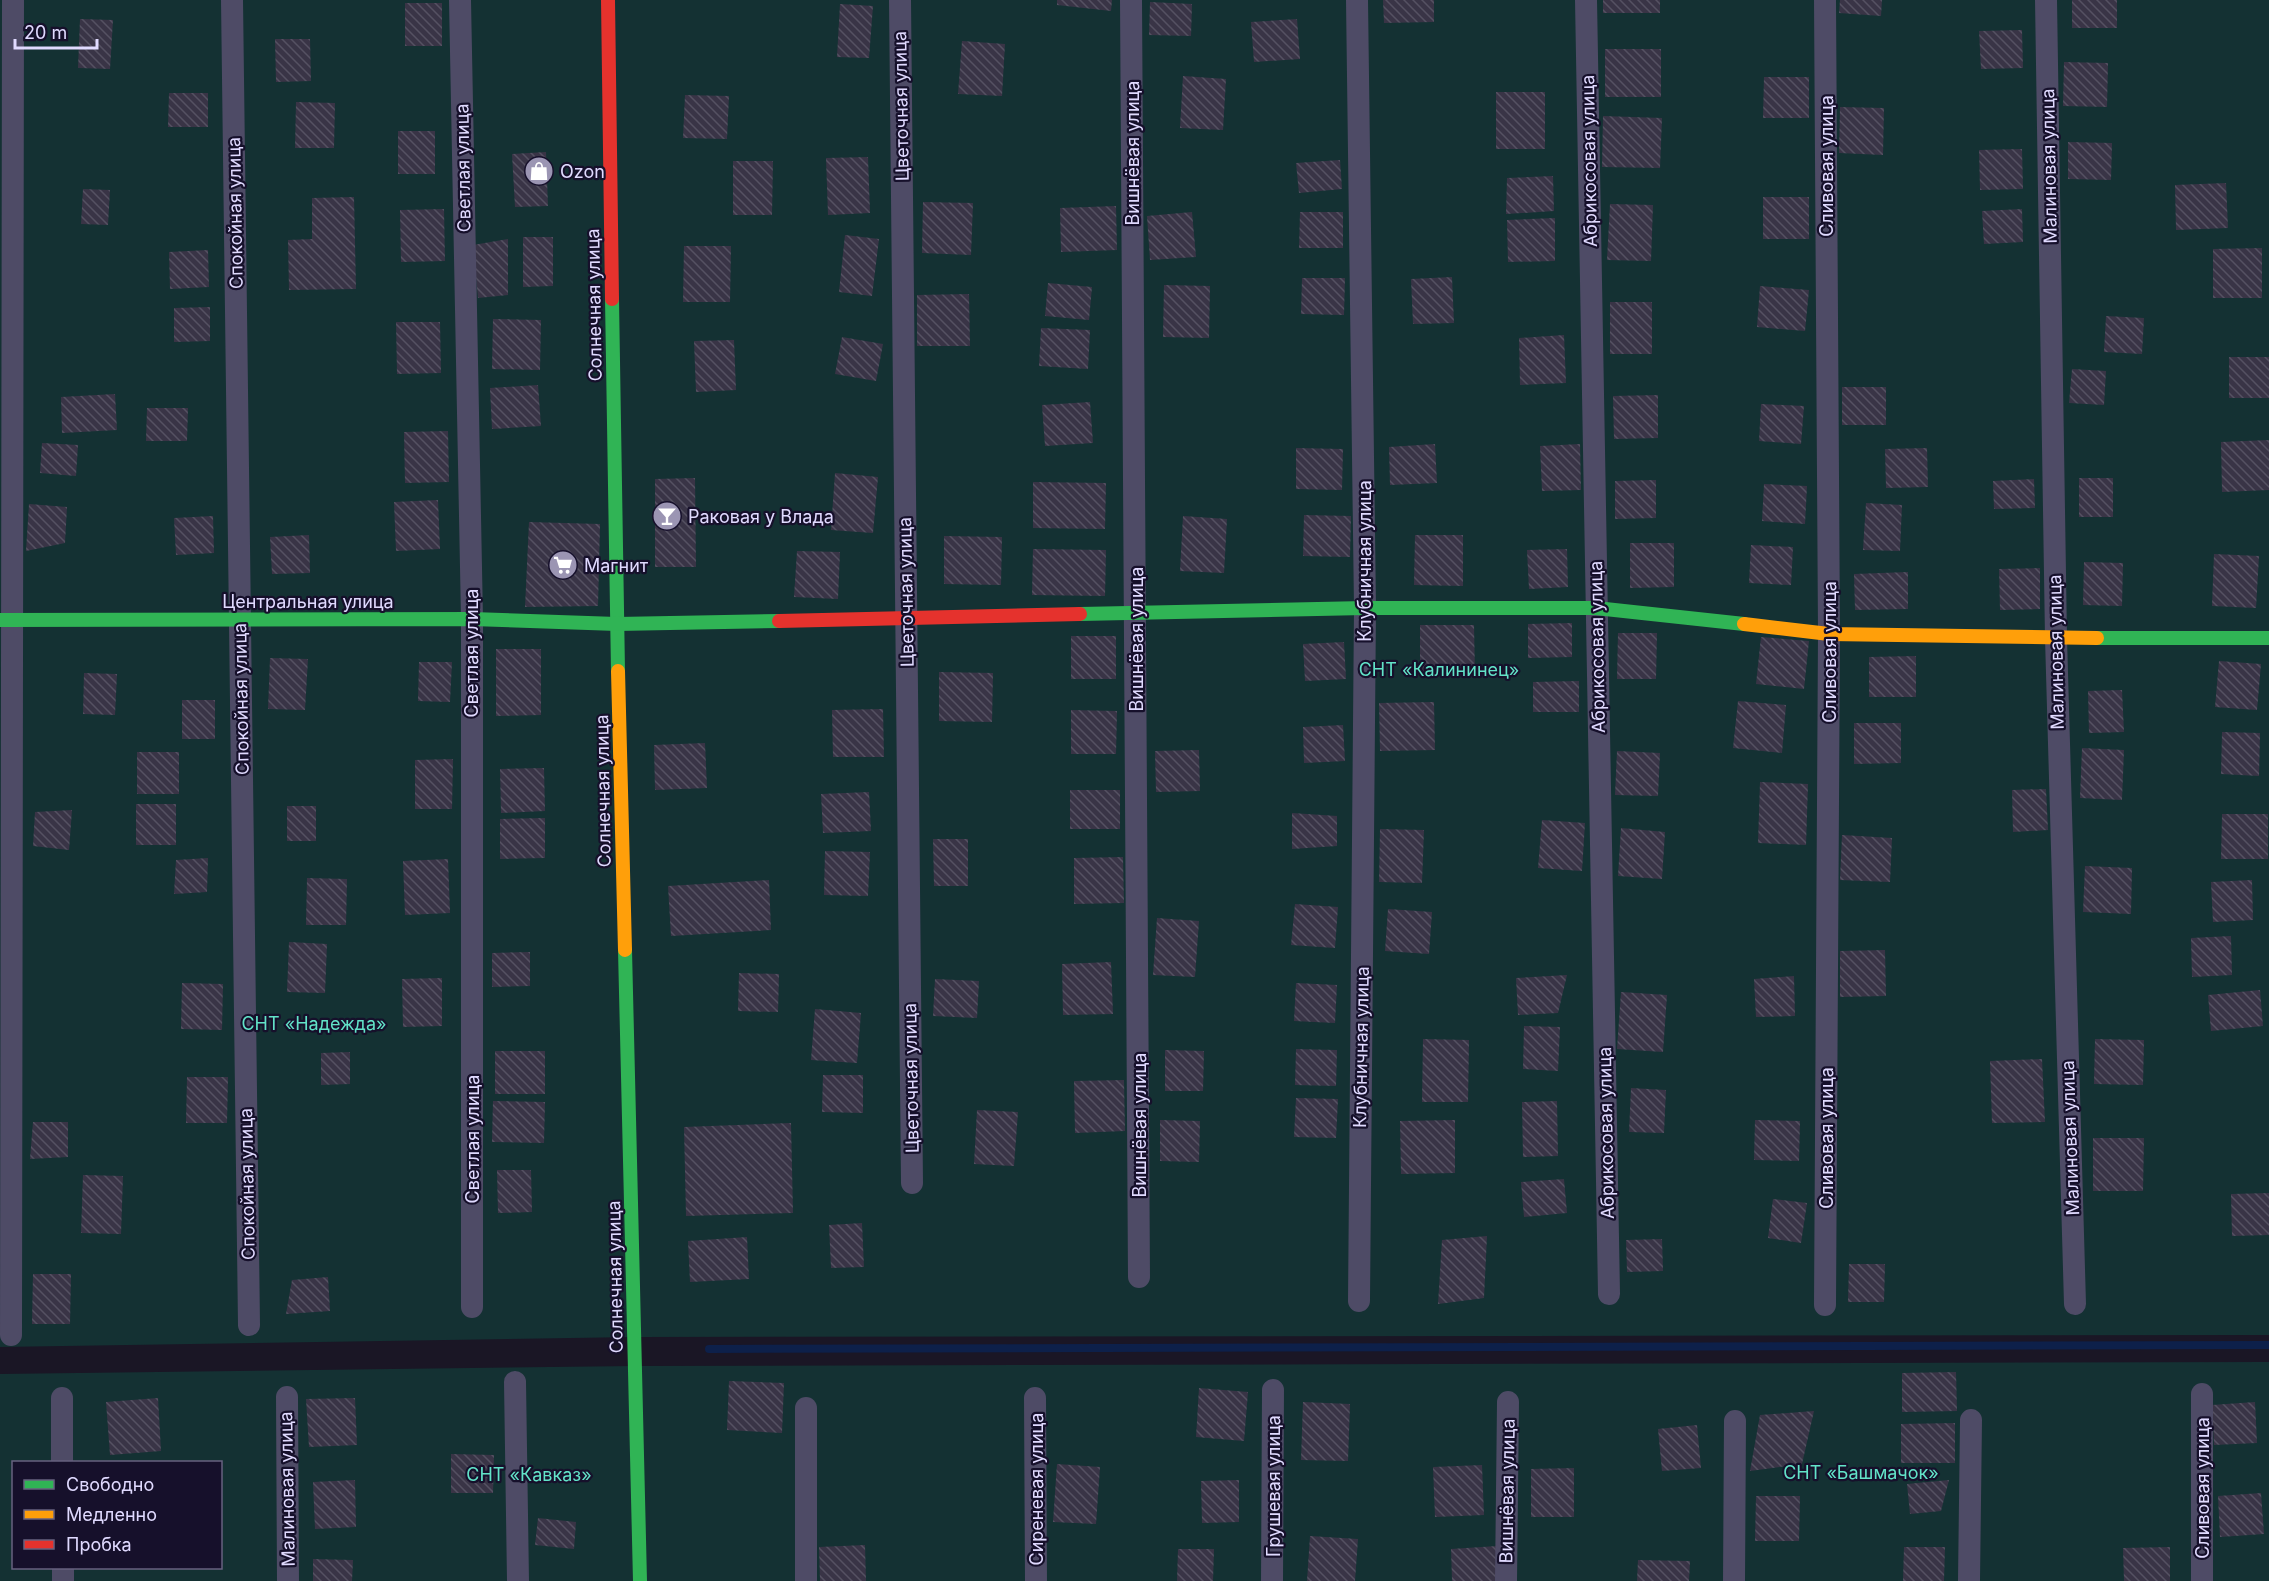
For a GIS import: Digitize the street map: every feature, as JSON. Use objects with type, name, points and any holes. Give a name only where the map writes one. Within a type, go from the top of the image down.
[{"type":"street","points":[[11,1335],[5,620],[13,0]]},
{"type":"street","name":"Спокойная улица","points":[[232,0],[249,1325]]},
{"type":"street","name":"Светлая улица","points":[[460,0],[472,619],[472,1307]]},
{"type":"street","name":"Солнечная улица","points":[[608,0],[617,624],[640,1581]]},
{"type":"street","name":"Цветочная улица","points":[[900,0],[912,1183]]},
{"type":"street","name":"Вишнёвая улица","points":[[1131,0],[1139,1277]]},
{"type":"street","name":"Клубничная улица","points":[[1357,0],[1365,608],[1359,1301]]},
{"type":"street","name":"Абрикосовая улица","points":[[1587,0],[1609,1294]]},
{"type":"street","name":"Сливовая улица","points":[[1825,0],[1829,634],[1825,1305]]},
{"type":"street","name":"Малиновая улица","points":[[2046,0],[2055,638],[2075,1304]]},
{"type":"street","name":"Центральная улица","points":[[5,620],[472,619],[617,624],[906,616],[1365,608],[1596,608],[1829,634],[2055,638],[2269,638]]},
{"type":"street","points":[[515,1382],[518,1581]]},
{"type":"street","name":"Грушевая улица","points":[[1272,1581],[1273,1390]]},
{"type":"street","name":"Сливовая улица","points":[[2202,1394],[2202,1581]]},
{"type":"street","name":"Малиновая улица","points":[[286,1397],[288,1581]]},
{"type":"street","points":[[62,1398],[62,1461]]},
{"type":"street","name":"Сиреневая улица","points":[[1035,1398],[1036,1581]]},
{"type":"street","name":"Вишнёвая улица","points":[[1506,1581],[1508,1402]]},
{"type":"street","points":[[806,1408],[806,1581]]},
{"type":"street","points":[[1969,1581],[1971,1420]]},
{"type":"street","points":[[1734,1581],[1736,1421]]},
{"type":"green space","name":"СНТ «Калининец»","points":[[0,0],[2269,0],[2269,1335],[634,1337],[0,1347]]},
{"type":"green space","name":"СНТ «Башмачок»","points":[[2269,1362],[2269,1581],[0,1581],[0,1374],[635,1366]]},
{"type":"building","points":[[1057,0],[1112,0],[1111,11],[1057,5]]},
{"type":"building","points":[[1383,0],[1434,0],[1434,22],[1384,23]]},
{"type":"building","points":[[1603,0],[1660,0],[1660,13],[1603,13]]},
{"type":"building","points":[[1840,0],[1882,0],[1881,16],[1839,13]]},
{"type":"building","points":[[2072,0],[2117,0],[2117,28],[2072,28]]},
{"type":"building","points":[[1150,2],[1192,4],[1191,36],[1149,35]]},
{"type":"building","points":[[405,3],[442,3],[442,46],[405,46]]},
{"type":"building","points":[[840,4],[873,6],[869,58],[837,57]]},
{"type":"building","points":[[80,19],[113,20],[110,69],[78,68]]},
{"type":"building","points":[[1297,19],[1300,59],[1254,62],[1251,22]]},
{"type":"building","points":[[2022,30],[2023,68],[1981,69],[1979,31]]},
{"type":"building","points":[[275,39],[310,39],[311,81],[276,82]]},
{"type":"building","points":[[962,41],[1005,44],[1002,96],[958,94]]},
{"type":"building","points":[[1605,49],[1661,49],[1661,97],[1605,97]]},
{"type":"building","points":[[2064,62],[2108,63],[2107,107],[2063,106]]},
{"type":"building","points":[[1183,76],[1226,79],[1223,130],[1180,128]]},
{"type":"building","points":[[1764,77],[1809,77],[1809,118],[1763,118]]},
{"type":"building","points":[[1496,92],[1545,92],[1545,149],[1496,149]]},
{"type":"building","points":[[169,93],[208,93],[208,127],[168,127]]},
{"type":"building","points":[[685,95],[729,96],[727,139],[683,138]]},
{"type":"building","points":[[296,102],[335,103],[334,148],[295,148]]},
{"type":"building","points":[[1840,107],[1884,108],[1883,155],[1839,153]]},
{"type":"building","points":[[1603,116],[1662,118],[1660,168],[1602,167]]},
{"type":"building","points":[[398,131],[435,131],[435,174],[398,174]]},
{"type":"building","points":[[2068,142],[2112,143],[2111,180],[2068,179]]},
{"type":"building","points":[[2022,149],[2023,189],[1980,190],[1979,150]]},
{"type":"building","points":[[546,152],[548,206],[515,207],[512,154]]},
{"type":"building","points":[[868,157],[870,213],[828,215],[826,158]]},
{"type":"building","points":[[1340,160],[1342,189],[1299,193],[1296,163]]},
{"type":"building","points":[[733,161],[773,161],[772,215],[733,215]]},
{"type":"building","points":[[1553,176],[1554,211],[1506,214],[1507,178]]},
{"type":"building","points":[[2226,183],[2228,228],[2176,230],[2175,185]]},
{"type":"building","points":[[83,189],[110,190],[108,225],[81,224]]},
{"type":"building","points":[[354,197],[356,289],[289,290],[288,240],[312,239],[312,198]]},
{"type":"building","points":[[1763,197],[1809,197],[1809,239],[1763,239]]},
{"type":"building","points":[[923,202],[973,203],[971,255],[922,253]]},
{"type":"building","points":[[1610,204],[1653,205],[1651,261],[1607,260]]},
{"type":"building","points":[[1116,206],[1117,250],[1061,252],[1060,208]]},
{"type":"building","points":[[444,209],[445,261],[401,262],[400,210]]},
{"type":"building","points":[[2022,209],[2023,242],[1984,244],[1982,211]]},
{"type":"building","points":[[1192,212],[1196,257],[1150,260],[1147,216]]},
{"type":"building","points":[[1300,212],[1343,212],[1343,248],[1299,248]]},
{"type":"building","points":[[1555,218],[1555,261],[1508,262],[1507,220]]},
{"type":"building","points":[[845,235],[879,239],[872,296],[839,292]]},
{"type":"building","points":[[523,237],[553,237],[553,286],[523,287]]},
{"type":"building","points":[[508,239],[508,295],[478,298],[473,245]]},
{"type":"building","points":[[684,246],[731,246],[730,302],[683,302]]},
{"type":"building","points":[[2262,248],[2262,298],[2213,298],[2213,249]]},
{"type":"building","points":[[208,250],[209,287],[170,289],[169,252]]},
{"type":"building","points":[[1452,277],[1454,323],[1413,324],[1411,279]]},
{"type":"building","points":[[1302,278],[1345,278],[1344,315],[1301,314]]},
{"type":"building","points":[[1048,283],[1092,287],[1089,320],[1045,316]]},
{"type":"building","points":[[1164,285],[1210,286],[1209,338],[1163,337]]},
{"type":"building","points":[[1760,286],[1809,290],[1805,331],[1757,327]]},
{"type":"building","points":[[969,294],[970,346],[917,346],[917,295]]},
{"type":"building","points":[[1610,302],[1652,302],[1652,354],[1610,354]]},
{"type":"building","points":[[210,307],[210,341],[174,342],[174,308]]},
{"type":"building","points":[[2106,316],[2144,318],[2142,354],[2104,352]]},
{"type":"building","points":[[493,319],[541,320],[540,370],[492,369]]},
{"type":"building","points":[[396,322],[440,322],[441,373],[397,374]]},
{"type":"building","points":[[1041,328],[1090,330],[1088,369],[1039,366]]},
{"type":"building","points":[[1564,335],[1566,383],[1520,385],[1519,338]]},
{"type":"building","points":[[842,337],[883,344],[876,381],[835,374]]},
{"type":"building","points":[[734,340],[736,390],[696,392],[694,341]]},
{"type":"building","points":[[2229,357],[2269,357],[2269,398],[2229,398]]},
{"type":"building","points":[[2072,369],[2106,371],[2104,405],[2069,403]]},
{"type":"building","points":[[538,385],[541,426],[492,429],[490,388]]},
{"type":"building","points":[[1842,387],[1886,387],[1886,425],[1842,425]]},
{"type":"building","points":[[115,394],[117,430],[62,433],[61,397]]},
{"type":"building","points":[[1658,395],[1658,438],[1614,439],[1613,396]]},
{"type":"building","points":[[1090,402],[1093,443],[1045,446],[1042,405]]},
{"type":"building","points":[[1761,404],[1804,406],[1801,444],[1759,441]]},
{"type":"building","points":[[147,408],[188,408],[187,441],[146,441]]},
{"type":"building","points":[[448,431],[449,482],[405,483],[404,432]]},
{"type":"building","points":[[2269,440],[2269,490],[2222,492],[2221,442]]},
{"type":"building","points":[[42,443],[78,445],[76,476],[40,473]]},
{"type":"building","points":[[1435,444],[1437,483],[1390,485],[1389,447]]},
{"type":"building","points":[[1580,444],[1581,490],[1542,491],[1540,446]]},
{"type":"building","points":[[1296,448],[1343,449],[1342,490],[1296,489]]},
{"type":"building","points":[[1927,448],[1928,487],[1886,488],[1885,449]]},
{"type":"building","points":[[835,473],[878,477],[873,533],[831,530]]},
{"type":"building","points":[[695,478],[696,567],[655,567],[655,479]]},
{"type":"building","points":[[2079,478],[2113,478],[2113,517],[2079,517]]},
{"type":"building","points":[[2034,479],[2035,508],[1994,509],[1993,481]]},
{"type":"building","points":[[1656,480],[1656,518],[1615,519],[1615,481]]},
{"type":"building","points":[[1033,482],[1106,483],[1105,529],[1033,528]]},
{"type":"building","points":[[1764,484],[1807,486],[1805,524],[1762,521]]},
{"type":"building","points":[[438,500],[440,549],[396,551],[394,502]]},
{"type":"building","points":[[1866,503],[1902,505],[1900,551],[1863,550]]},
{"type":"building","points":[[29,504],[67,507],[65,543],[26,551]]},
{"type":"building","points":[[1304,515],[1351,516],[1350,557],[1303,556]]},
{"type":"building","points":[[213,516],[214,553],[176,555],[174,518]]},
{"type":"building","points":[[1183,516],[1227,519],[1224,573],[1180,571]]},
{"type":"building","name":"Магнит","points":[[529,522],[600,524],[598,606],[525,607]]},
{"type":"building","points":[[309,535],[310,573],[272,574],[270,537]]},
{"type":"building","points":[[1415,535],[1463,535],[1463,586],[1414,585]]},
{"type":"building","points":[[944,536],[1002,537],[1001,585],[944,584]]},
{"type":"building","points":[[1630,543],[1674,543],[1674,587],[1630,588]]},
{"type":"building","points":[[1751,545],[1793,547],[1791,585],[1749,583]]},
{"type":"building","points":[[1033,549],[1106,550],[1105,596],[1032,595]]},
{"type":"building","points":[[1567,549],[1568,587],[1529,589],[1527,550]]},
{"type":"building","points":[[797,551],[840,552],[838,599],[794,597]]},
{"type":"building","points":[[2214,554],[2259,556],[2256,608],[2212,606]]},
{"type":"building","points":[[2084,562],[2123,563],[2122,606],[2083,605]]},
{"type":"building","points":[[2040,568],[2040,609],[2000,610],[1999,569]]},
{"type":"building","points":[[1908,572],[1908,609],[1855,610],[1854,574]]},
{"type":"building","points":[[1572,623],[1572,657],[1528,658],[1528,624]]},
{"type":"building","points":[[1420,625],[1474,625],[1475,675],[1420,675]]},
{"type":"building","points":[[1618,633],[1657,633],[1656,679],[1617,679]]},
{"type":"building","points":[[1071,636],[1116,636],[1116,679],[1071,679]]},
{"type":"building","points":[[1761,637],[1809,641],[1804,689],[1756,684]]},
{"type":"building","points":[[1344,642],[1346,679],[1305,681],[1303,644]]},
{"type":"building","points":[[496,649],[541,649],[541,715],[496,716]]},
{"type":"building","points":[[1916,656],[1916,697],[1869,697],[1869,657]]},
{"type":"building","points":[[270,658],[308,659],[305,710],[268,709]]},
{"type":"building","points":[[2219,661],[2261,664],[2257,710],[2215,707]]},
{"type":"building","points":[[419,662],[452,662],[450,702],[418,701]]},
{"type":"building","points":[[939,672],[993,673],[992,722],[939,721]]},
{"type":"building","points":[[84,673],[117,674],[115,715],[83,714]]},
{"type":"building","points":[[1579,681],[1579,712],[1533,712],[1533,682]]},
{"type":"building","points":[[2122,690],[2124,732],[2089,733],[2088,691]]},
{"type":"building","points":[[182,700],[215,700],[215,739],[182,739]]},
{"type":"building","points":[[1738,701],[1786,705],[1782,753],[1733,748]]},
{"type":"building","points":[[1434,702],[1435,750],[1380,751],[1379,703]]},
{"type":"building","points":[[883,709],[884,757],[833,757],[832,710]]},
{"type":"building","points":[[1071,710],[1117,711],[1116,754],[1071,754]]},
{"type":"building","points":[[1854,723],[1901,723],[1901,763],[1854,764]]},
{"type":"building","points":[[1343,725],[1345,761],[1304,763],[1303,727]]},
{"type":"building","points":[[2222,732],[2260,733],[2259,776],[2221,774]]},
{"type":"building","points":[[705,743],[707,788],[655,790],[654,745]]},
{"type":"building","points":[[2082,748],[2124,750],[2122,800],[2080,798]]},
{"type":"building","points":[[1199,750],[1200,791],[1156,792],[1155,751]]},
{"type":"building","points":[[1617,751],[1660,753],[1658,796],[1615,795]]},
{"type":"building","points":[[137,752],[179,752],[179,794],[137,794]]},
{"type":"building","points":[[453,759],[452,809],[415,809],[415,760]]},
{"type":"building","points":[[544,768],[545,811],[501,813],[500,769]]},
{"type":"building","points":[[1760,782],[1808,784],[1806,845],[1758,843]]},
{"type":"building","points":[[2046,789],[2048,830],[2013,832],[2012,790]]},
{"type":"building","points":[[1070,790],[1120,790],[1120,829],[1070,829]]},
{"type":"building","points":[[869,792],[871,831],[823,833],[821,794]]},
{"type":"building","points":[[136,804],[176,804],[176,845],[136,845]]},
{"type":"building","points":[[287,806],[316,806],[316,841],[287,841]]},
{"type":"building","points":[[72,810],[69,850],[33,846],[35,812]]},
{"type":"building","points":[[1292,813],[1337,816],[1337,846],[1292,849]]},
{"type":"building","points":[[2222,814],[2268,814],[2268,859],[2221,859]]},
{"type":"building","points":[[545,818],[545,858],[500,859],[500,819]]},
{"type":"building","points":[[1542,820],[1585,823],[1582,871],[1538,868]]},
{"type":"building","points":[[1621,828],[1665,832],[1662,879],[1618,876]]},
{"type":"building","points":[[1380,829],[1424,830],[1422,883],[1379,882]]},
{"type":"building","points":[[1842,835],[1892,838],[1890,882],[1840,880]]},
{"type":"building","points":[[933,839],[968,839],[968,886],[934,886]]},
{"type":"building","points":[[825,851],[870,852],[868,896],[824,895]]},
{"type":"building","points":[[1123,857],[1124,903],[1074,904],[1074,858]]},
{"type":"building","points":[[208,858],[207,892],[174,894],[176,860]]},
{"type":"building","points":[[448,859],[450,913],[405,915],[403,861]]},
{"type":"building","points":[[2085,866],[2132,868],[2131,914],[2083,912]]},
{"type":"building","points":[[307,878],[347,879],[346,925],[306,925]]},
{"type":"building","points":[[769,880],[771,930],[671,936],[668,886]]},
{"type":"building","points":[[2252,880],[2253,920],[2213,922],[2211,882]]},
{"type":"building","points":[[1295,904],[1338,907],[1335,948],[1291,945]]},
{"type":"building","points":[[1388,909],[1432,912],[1429,954],[1385,951]]},
{"type":"building","points":[[1157,918],[1199,921],[1195,977],[1153,975]]},
{"type":"building","points":[[2231,936],[2232,975],[2192,977],[2191,938]]},
{"type":"building","points":[[289,942],[327,944],[325,993],[287,992]]},
{"type":"building","points":[[1885,950],[1886,996],[1840,997],[1840,951]]},
{"type":"building","points":[[530,952],[530,986],[492,987],[492,953]]},
{"type":"building","points":[[1111,962],[1113,1014],[1063,1015],[1062,964]]},
{"type":"building","points":[[739,973],[779,974],[778,1012],[738,1011]]},
{"type":"building","points":[[1567,975],[1558,1013],[1518,1015],[1516,978]]},
{"type":"building","points":[[1794,976],[1795,1016],[1756,1017],[1754,979]]},
{"type":"building","points":[[442,978],[442,1026],[403,1027],[402,979]]},
{"type":"building","points":[[935,979],[979,981],[977,1018],[933,1016]]},
{"type":"building","points":[[182,983],[223,984],[222,1030],[181,1029]]},
{"type":"building","points":[[1296,983],[1337,985],[1335,1023],[1294,1021]]},
{"type":"building","points":[[2260,990],[2263,1026],[2211,1031],[2208,995]]},
{"type":"building","points":[[1621,992],[1667,995],[1663,1052],[1617,1049]]},
{"type":"building","points":[[815,1009],[861,1013],[857,1063],[811,1060]]},
{"type":"building","points":[[1524,1026],[1560,1027],[1558,1071],[1523,1069]]},
{"type":"building","points":[[1423,1039],[1469,1040],[1468,1102],[1422,1102]]},
{"type":"building","points":[[2095,1039],[2144,1040],[2143,1085],[2094,1084]]},
{"type":"building","points":[[1296,1049],[1337,1050],[1336,1086],[1295,1085]]},
{"type":"building","points":[[1165,1050],[1204,1051],[1203,1091],[1165,1091]]},
{"type":"building","points":[[495,1051],[545,1051],[545,1094],[495,1094]]},
{"type":"building","points":[[350,1052],[350,1084],[321,1085],[321,1053]]},
{"type":"building","points":[[2042,1059],[2045,1122],[1992,1123],[1990,1061]]},
{"type":"building","points":[[823,1075],[863,1075],[863,1113],[822,1112]]},
{"type":"building","points":[[187,1077],[228,1077],[227,1123],[186,1123]]},
{"type":"building","points":[[1124,1080],[1125,1131],[1075,1133],[1074,1081]]},
{"type":"building","points":[[1631,1088],[1666,1090],[1664,1133],[1629,1132]]},
{"type":"building","points":[[1296,1098],[1338,1099],[1336,1138],[1294,1137]]},
{"type":"building","points":[[493,1101],[545,1102],[544,1143],[492,1142]]},
{"type":"building","points":[[1557,1101],[1558,1156],[1523,1157],[1522,1102]]},
{"type":"building","points":[[977,1110],[1018,1112],[1014,1166],[974,1164]]},
{"type":"building","points":[[1160,1120],[1200,1121],[1199,1162],[1160,1161]]},
{"type":"building","points":[[1455,1120],[1455,1173],[1401,1174],[1400,1121]]},
{"type":"building","points":[[1755,1120],[1800,1121],[1799,1161],[1754,1160]]},
{"type":"building","points":[[33,1122],[68,1122],[68,1157],[30,1159]]},
{"type":"building","points":[[791,1123],[793,1213],[686,1216],[684,1127]]},
{"type":"building","points":[[2093,1138],[2144,1138],[2143,1191],[2093,1191]]},
{"type":"building","points":[[497,1170],[531,1170],[532,1212],[498,1213]]},
{"type":"building","points":[[83,1175],[123,1176],[121,1234],[81,1233]]},
{"type":"building","points":[[1564,1179],[1567,1213],[1524,1217],[1521,1182]]},
{"type":"building","points":[[2269,1193],[2269,1235],[2232,1236],[2231,1194]]},
{"type":"building","points":[[1773,1199],[1807,1203],[1801,1243],[1768,1238]]},
{"type":"building","points":[[862,1223],[864,1267],[831,1268],[829,1225]]},
{"type":"building","points":[[1487,1236],[1484,1298],[1438,1304],[1442,1240]]},
{"type":"building","points":[[747,1237],[749,1279],[690,1282],[688,1241]]},
{"type":"building","points":[[1662,1239],[1663,1271],[1627,1272],[1626,1240]]},
{"type":"building","points":[[1849,1264],[1885,1264],[1884,1302],[1848,1302]]},
{"type":"building","points":[[33,1274],[71,1274],[70,1324],[32,1324]]},
{"type":"building","points":[[328,1277],[330,1311],[286,1314],[292,1280]]},
{"type":"building","points":[[1956,1372],[1957,1411],[1902,1412],[1902,1373]]},
{"type":"building","points":[[729,1381],[784,1383],[782,1433],[727,1430]]},
{"type":"building","points":[[1199,1388],[1248,1392],[1244,1441],[1196,1437]]},
{"type":"building","points":[[158,1398],[161,1451],[110,1455],[106,1402]]},
{"type":"building","points":[[355,1398],[357,1445],[309,1447],[306,1399]]},
{"type":"building","points":[[1303,1402],[1350,1404],[1348,1461],[1301,1460]]},
{"type":"building","points":[[2255,1402],[2257,1443],[2214,1445],[2212,1405]]},
{"type":"building","points":[[1814,1411],[1802,1464],[1750,1471],[1760,1415]]},
{"type":"building","points":[[1955,1423],[1955,1463],[1901,1463],[1901,1424]]},
{"type":"building","points":[[1697,1425],[1701,1468],[1662,1471],[1658,1429]]},
{"type":"building","points":[[451,1454],[494,1455],[493,1493],[451,1493]]},
{"type":"building","points":[[1057,1464],[1100,1467],[1096,1524],[1053,1522]]},
{"type":"building","points":[[1482,1465],[1484,1515],[1435,1517],[1433,1467]]},
{"type":"building","points":[[1574,1468],[1574,1517],[1531,1517],[1531,1469]]},
{"type":"building","points":[[355,1480],[356,1527],[315,1529],[313,1482]]},
{"type":"building","points":[[1239,1480],[1239,1522],[1202,1523],[1201,1481]]},
{"type":"building","points":[[1949,1480],[1941,1511],[1910,1514],[1907,1484]]},
{"type":"building","points":[[2261,1493],[2264,1534],[2220,1537],[2218,1496]]},
{"type":"building","points":[[1756,1496],[1800,1496],[1799,1541],[1755,1541]]},
{"type":"building","points":[[538,1518],[576,1522],[574,1549],[535,1545]]},
{"type":"building","points":[[1310,1536],[1358,1539],[1355,1581],[1307,1581]]},
{"type":"building","points":[[865,1545],[866,1581],[820,1581],[819,1547]]},
{"type":"building","points":[[1497,1546],[1499,1581],[1452,1581],[1451,1549]]},
{"type":"building","points":[[1904,1547],[1945,1547],[1944,1581],[1903,1581]]},
{"type":"building","points":[[2170,1547],[2170,1581],[2124,1581],[2123,1548]]},
{"type":"building","points":[[1178,1549],[1214,1549],[1213,1581],[1177,1581]]},
{"type":"building","points":[[313,1559],[353,1560],[352,1581],[313,1581]]},
{"type":"building","points":[[1638,1560],[1690,1561],[1689,1581],[1637,1581]]},
{"type":"waterway","points":[[709,1349],[2269,1345]]},
{"type":"traffic: fast","points":[[612,299],[618,671]]},
{"type":"traffic: fast","points":[[1080,614],[1365,608],[1596,608],[1744,624]]},
{"type":"traffic: fast","points":[[0,620],[472,619],[617,624],[779,621]]},
{"type":"traffic: fast","points":[[2097,638],[2269,638]]},
{"type":"traffic: fast","points":[[625,950],[640,1581]]},
{"type":"traffic: slow","points":[[1744,624],[1829,634],[2097,638]]},
{"type":"traffic: slow","points":[[618,671],[625,950]]},
{"type":"traffic: jam","points":[[608,0],[612,299]]},
{"type":"traffic: jam","points":[[779,621],[1080,614]]},
{"type":"place","name":"Ozon","points":[[539,171]]},
{"type":"place","name":"Раковая у Влада","points":[[667,516]]},
{"type":"place","name":"Магнит","points":[[563,565]]},
{"type":"park label","name":"СНТ «Надежда»","points":[[314,1023]]},
{"type":"park label","name":"СНТ «Кавказ»","points":[[529,1474]]}]
